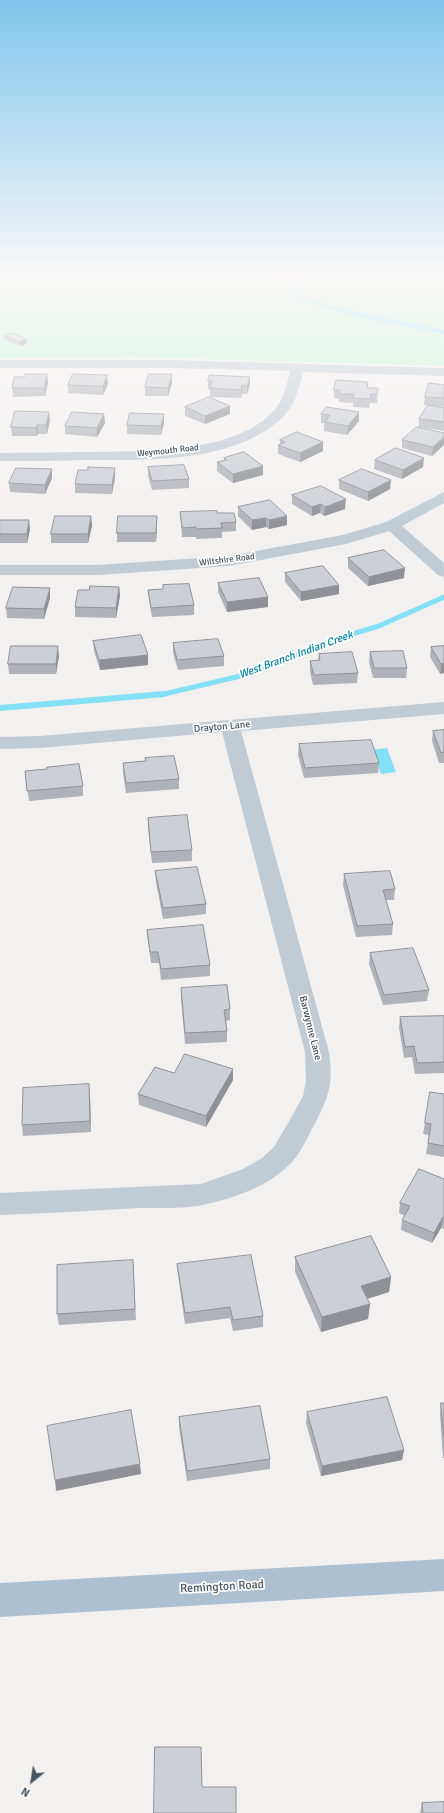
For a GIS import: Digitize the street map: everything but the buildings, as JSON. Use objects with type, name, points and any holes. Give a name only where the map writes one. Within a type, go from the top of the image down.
[{"type":"main road","name":"Remington Road","points":[[0,1600],[444,1575]]},
{"type":"street","points":[[0,364],[172,364],[444,372]]},
{"type":"street","name":"Weymouth Road","points":[[0,457],[145,455],[177,452],[223,443],[246,436],[278,414],[289,398],[297,368]]},
{"type":"street","name":"Wiltshire Road","points":[[0,570],[98,570],[229,561],[346,539],[392,525],[444,497]]},
{"type":"street","points":[[392,525],[444,572]]},
{"type":"street","name":"Drayton Lane","points":[[0,743],[40,742],[444,708]]},
{"type":"street","name":"Barwynne Lane","points":[[0,1204],[201,1195],[231,1187],[262,1172],[280,1157],[296,1135],[316,1097],[320,1075],[317,1052],[230,727]]},
{"type":"green space","points":[[362,364],[444,364],[444,366]]},
{"type":"water","points":[[387,748],[396,772],[381,774],[372,750]]},
{"type":"waterway","name":"West Branch Indian Creek","points":[[160,695],[249,674],[339,638],[379,626],[444,597]]},
{"type":"waterway","name":"West Branch Indian Creek","points":[[0,708],[164,694]]}]
